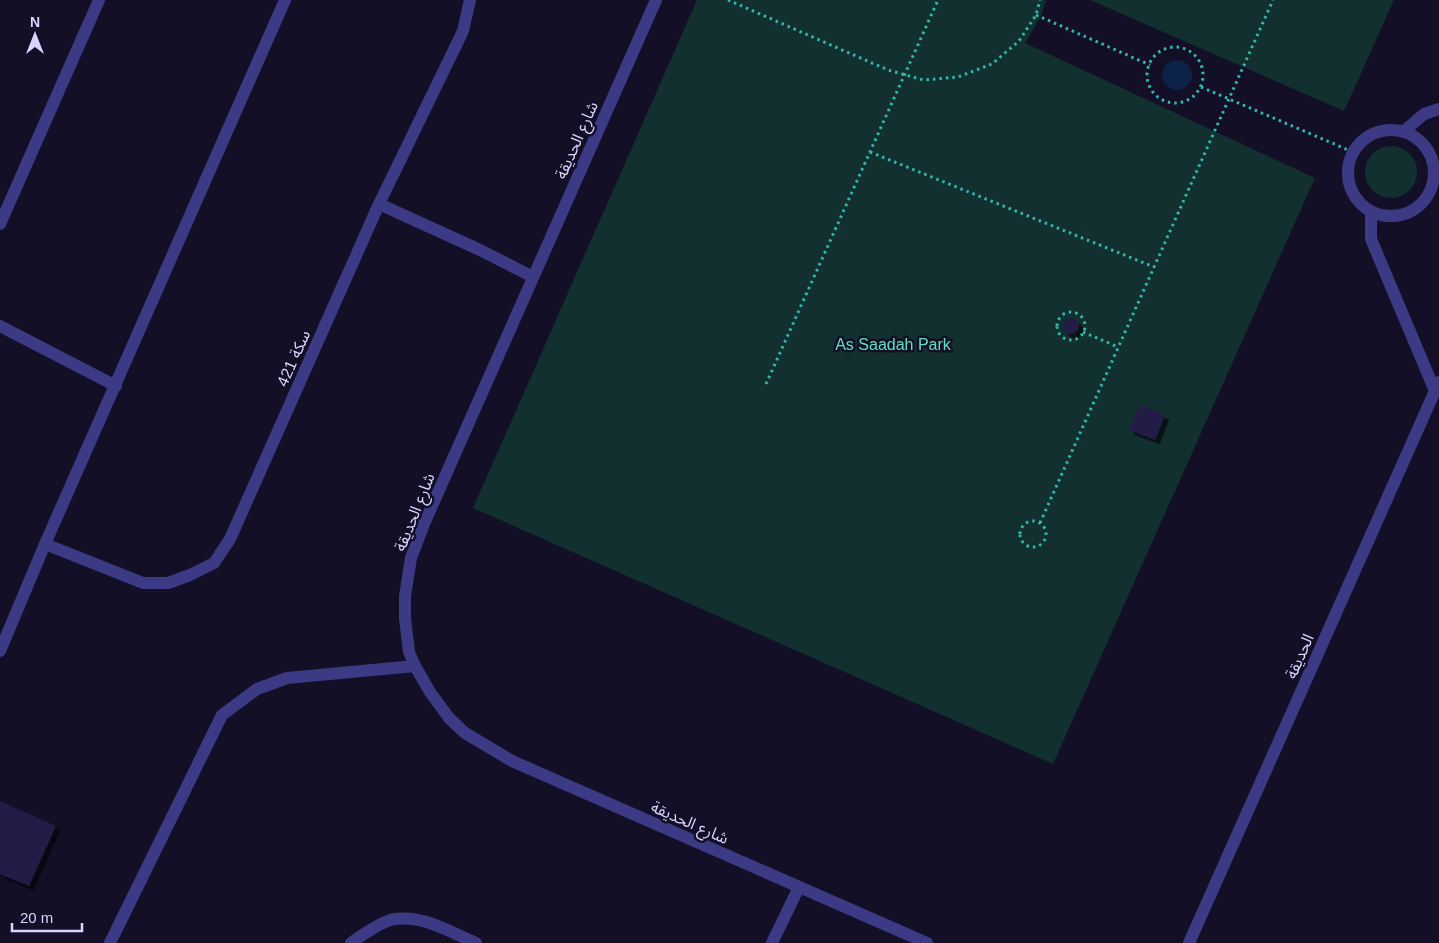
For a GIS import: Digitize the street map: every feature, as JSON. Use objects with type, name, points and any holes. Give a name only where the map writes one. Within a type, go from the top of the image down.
[{"type":"street","points":[[0,224],[99,0]]},
{"type":"street","points":[[0,650],[285,0]]},
{"type":"street","name":"سكة 421","points":[[45,544],[143,583],[168,583],[214,563],[230,539],[380,204],[463,31],[470,0]]},
{"type":"street","name":"شارع الحديقة","points":[[656,0],[424,524],[411,558],[405,596],[405,618],[409,652],[430,692],[449,718],[465,733],[512,761],[927,943]]},
{"type":"street","points":[[1403,132],[1424,114],[1439,109]]},
{"type":"street","points":[[1389,130],[1403,132],[1416,138],[1426,148],[1433,161],[1434,176],[1431,190],[1423,202],[1412,211],[1399,216],[1385,216],[1371,212],[1360,204],[1352,193],[1348,180],[1348,165],[1353,152],[1362,141],[1374,133],[1389,130]]},
{"type":"street","points":[[380,204],[534,277]]},
{"type":"street","points":[[1371,212],[1371,239],[1437,386]]},
{"type":"street","points":[[0,326],[116,386]]},
{"type":"street","name":"الحديقة","points":[[1190,943],[1437,386]]},
{"type":"street","points":[[110,943],[222,715],[257,689],[287,678],[415,666]]},
{"type":"street","points":[[772,943],[799,887]]},
{"type":"street","points":[[351,943],[365,932],[394,919],[424,920],[476,943]]},
{"type":"path","points":[[728,0],[888,70],[922,80],[958,77],[992,64],[1019,41],[1036,15],[1040,0]]},
{"type":"path","points":[[766,384],[938,0]]},
{"type":"path","points":[[1040,523],[1272,0]]},
{"type":"path","points":[[1036,15],[1150,64]]},
{"type":"path","points":[[1177,47],[1186,49],[1200,60],[1203,68],[1201,87],[1196,94],[1181,102],[1163,100],[1150,87],[1148,77],[1150,64],[1159,52],[1167,48],[1177,47]]},
{"type":"path","points":[[1201,87],[1353,152]]},
{"type":"path","points":[[870,152],[1154,267]]},
{"type":"path","points":[[1067,313],[1080,316],[1084,323],[1083,332],[1073,340],[1064,338],[1058,332],[1059,319],[1067,313]]},
{"type":"path","points":[[1083,332],[1118,347]]},
{"type":"path","points":[[1028,523],[1040,523],[1045,530],[1046,538],[1044,542],[1036,546],[1028,546],[1022,540],[1022,529],[1028,523]]},
{"type":"green space","name":"As Saadah Park","points":[[697,0],[1046,0],[1042,14],[1025,43],[1315,178],[1053,764],[473,508]]},
{"type":"green space","points":[[1090,0],[1394,0],[1344,111]]},
{"type":"green space","points":[[1386,146],[1396,146],[1410,153],[1417,167],[1417,177],[1410,191],[1396,198],[1386,198],[1376,194],[1369,187],[1365,177],[1365,167],[1369,157],[1376,150]]},
{"type":"water","points":[[1177,60],[1183,61],[1191,69],[1191,81],[1183,89],[1177,90],[1171,89],[1163,81],[1162,75],[1163,69],[1171,61]]},
{"type":"building","points":[[1068,318],[1074,318],[1079,323],[1077,332],[1068,334],[1063,329],[1063,323]]},
{"type":"building","points":[[1140,405],[1165,415],[1155,440],[1129,430]]},
{"type":"building","points":[[0,801],[56,826],[29,886],[0,874]]}]
